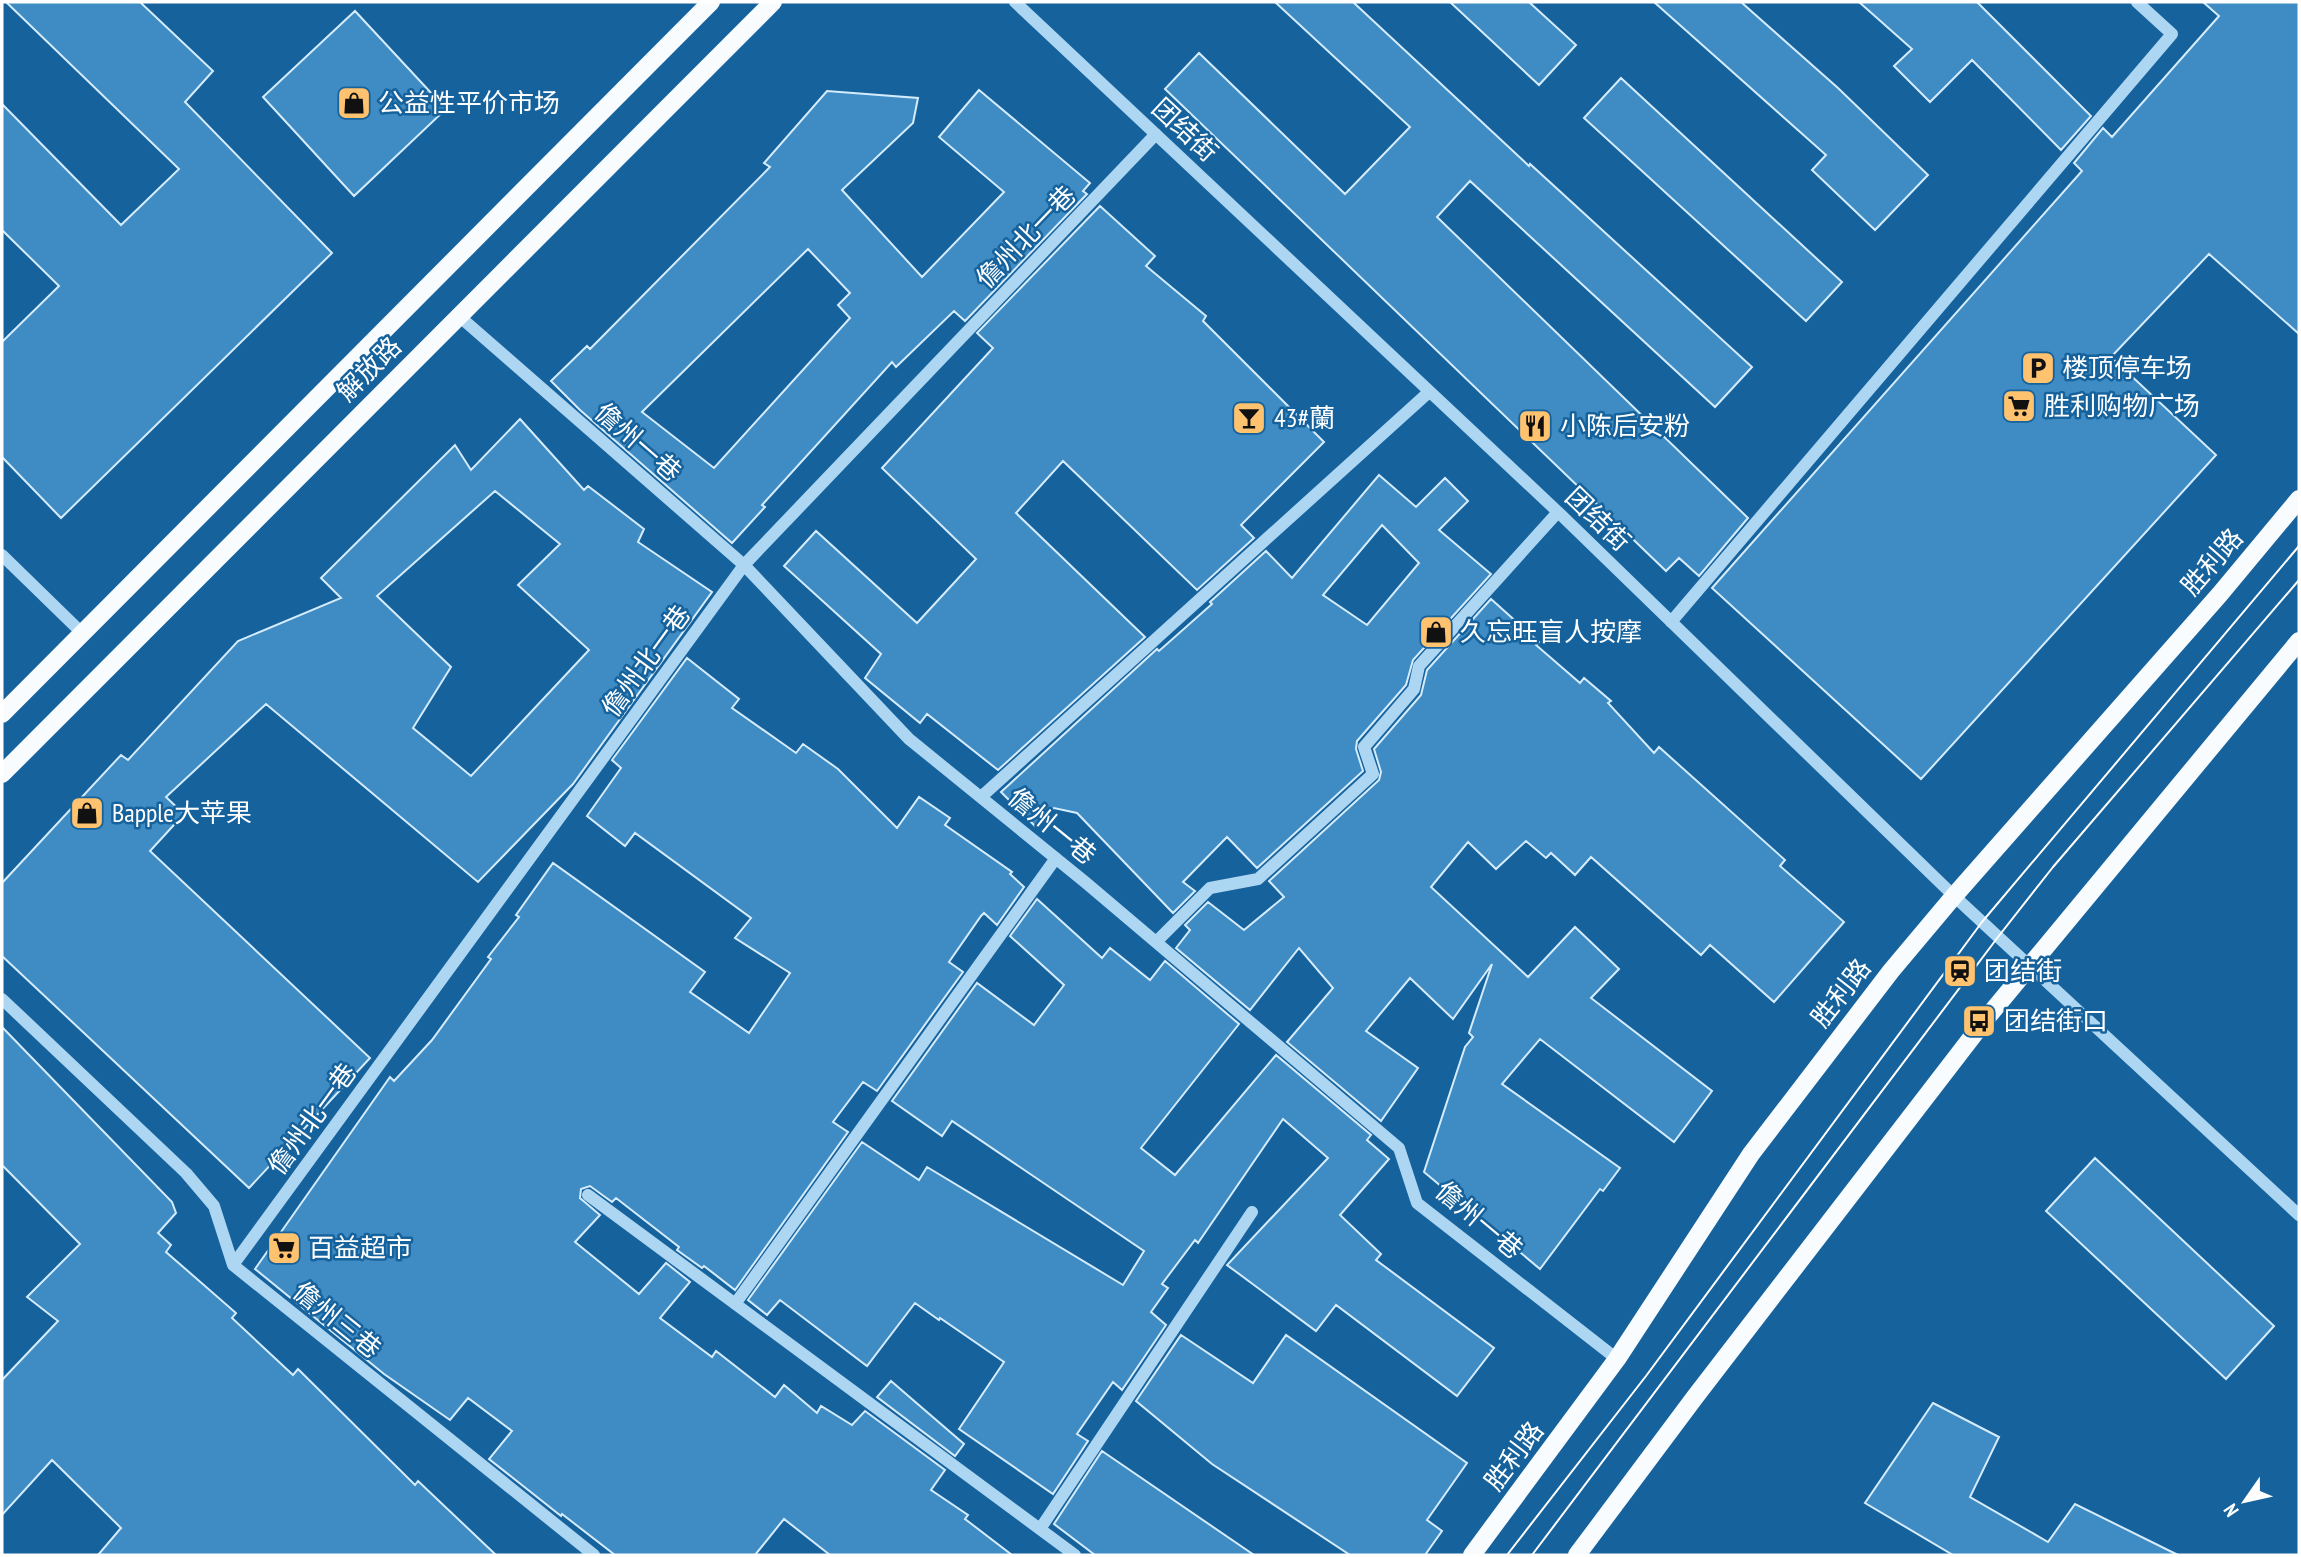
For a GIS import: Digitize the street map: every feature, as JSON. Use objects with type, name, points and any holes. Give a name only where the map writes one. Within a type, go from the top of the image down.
[{"type":"main road","name":"解放路","points":[[2,714],[711,2]]},
{"type":"main road","name":"解放路","points":[[2,774],[773,2]]},
{"type":"main road","name":"胜利路","points":[[1472,1555],[1617,1359],[1751,1154],[1891,971],[2220,594],[2299,499]]},
{"type":"main road","points":[[1577,1555],[1703,1386],[2028,964],[2299,642]]},
{"type":"street","name":"团结街","points":[[1015,2],[1558,512],[1954,896],[2299,1215]]},
{"type":"street","points":[[1671,622],[2172,34],[2142,3]]},
{"type":"street","name":"儋州北一巷","points":[[233,1265],[744,565],[1156,134]]},
{"type":"street","name":"儋州一巷","points":[[459,316],[744,565],[909,738],[1056,858],[1399,1148],[1418,1203],[1617,1359]]},
{"type":"street","points":[[981,797],[1429,391]]},
{"type":"street","points":[[1156,942],[1210,888],[1258,879],[1373,774],[1364,747],[1414,689],[1419,666],[1558,512]]},
{"type":"street","points":[[2,555],[82,633]]},
{"type":"street","points":[[735,1304],[1056,858]]},
{"type":"street","points":[[2,999],[186,1173],[214,1206],[233,1265]]},
{"type":"street","points":[[587,1195],[1075,1555]]},
{"type":"street","points":[[1040,1530],[1252,1212]]},
{"type":"street","name":"儋州三巷","points":[[233,1265],[594,1555]]},
{"type":"building","points":[[6,2],[140,2],[213,71],[185,102],[332,253],[61,518],[2,457],[2,342],[59,286],[2,230],[2,104],[121,225],[179,169]]},
{"type":"building","points":[[1275,2],[1353,2],[1529,166],[1530,164],[1752,367],[1715,407],[1470,181],[1437,217],[1748,518],[1699,576],[1679,558],[1666,571],[1165,89],[1199,53],[1345,194],[1410,127]]},
{"type":"building","points":[[1450,2],[1529,2],[1576,45],[1539,85]]},
{"type":"building","points":[[1654,2],[1741,2],[1838,88],[1928,175],[1875,230],[1812,170],[1826,155]]},
{"type":"building","points":[[1859,2],[1977,2],[2091,116],[2061,150],[1972,60],[1930,102],[1894,66],[1912,49]]},
{"type":"building","name":"楼顶停车场","points":[[2203,2],[2299,2],[2299,334],[2209,254],[2111,357],[2216,455],[1921,779],[1712,588],[2082,171],[2074,163],[2103,128],[2112,137],[2219,16]]},
{"type":"building","name":"公益性平价市场","points":[[355,11],[446,109],[354,196],[263,97]]},
{"type":"building","points":[[1621,78],[1842,282],[1806,321],[1584,118]]},
{"type":"building","points":[[979,90],[1090,183],[1083,191],[1087,194],[965,321],[954,311],[896,367],[892,362],[762,505],[765,507],[732,543],[580,410],[551,381],[587,346],[590,349],[770,167],[764,163],[827,91],[918,98],[913,123],[842,190],[922,277],[1004,192],[939,137]],"holes":[[[808,249],[850,293],[838,305],[850,318],[714,468],[642,412]]]},
{"type":"building","points":[[1100,206],[1155,256],[1146,266],[1206,316],[1203,321],[1324,442],[1241,525],[1254,538],[1197,590],[1063,461],[1016,513],[1145,637],[998,770],[927,714],[920,723],[865,678],[881,654],[784,566],[816,531],[917,623],[976,559],[882,468],[993,348],[977,333]]},
{"type":"building","points":[[520,419],[584,490],[588,486],[644,529],[638,542],[712,592],[573,784],[478,882],[266,704],[166,797],[184,814],[150,851],[370,1058],[249,1188],[2,956],[2,883],[121,755],[128,760],[238,641],[341,598],[321,578],[455,445],[471,470]],"holes":[[[495,491],[560,544],[518,585],[589,650],[471,776],[413,728],[451,667],[377,596]]]},
{"type":"building","points":[[1379,475],[1416,507],[1445,478],[1468,501],[1439,530],[1491,574],[1413,660],[1406,685],[1357,741],[1356,749],[1363,771],[1257,868],[1227,837],[1183,882],[1195,891],[1173,913],[1077,813],[1054,808],[1035,826],[1001,792],[1157,649],[1159,651],[1212,604],[1210,602],[1266,551],[1292,578]],"holes":[[[1382,525],[1419,563],[1367,625],[1323,595]]]},
{"type":"building","points":[[1491,599],[1539,642],[1536,645],[1580,683],[1584,678],[1611,701],[1608,703],[1654,753],[1659,747],[1785,860],[1780,866],[1844,922],[1774,1002],[1710,945],[1701,955],[1591,857],[1575,875],[1551,853],[1546,858],[1526,841],[1496,869],[1468,842],[1431,887],[1528,977],[1575,927],[1619,969],[1591,998],[1712,1091],[1674,1142],[1540,1039],[1502,1084],[1620,1168],[1603,1191],[1600,1189],[1540,1269],[1424,1172],[1465,1047],[1473,1037],[1469,1033],[1492,964],[1453,1019],[1410,978],[1366,1031],[1418,1068],[1381,1121],[1287,1042],[1333,988],[1299,948],[1250,1010],[1176,948],[1190,930],[1185,925],[1208,902],[1244,930],[1284,897],[1269,881],[1379,780],[1381,772],[1374,749],[1421,695],[1427,670]]},
{"type":"building","points":[[687,658],[739,699],[732,708],[796,753],[803,744],[838,769],[897,828],[919,797],[950,818],[945,825],[1012,872],[1010,874],[1024,887],[997,925],[984,913],[981,916],[949,962],[963,972],[877,1091],[863,1082],[833,1122],[848,1132],[735,1290],[704,1266],[702,1268],[677,1250],[679,1247],[616,1198],[612,1202],[590,1186],[581,1189],[580,1198],[600,1215],[575,1242],[639,1294],[666,1263],[690,1282],[660,1318],[712,1357],[716,1351],[775,1397],[784,1385],[817,1413],[821,1406],[852,1425],[865,1411],[945,1470],[931,1490],[968,1515],[965,1519],[1012,1555],[830,1555],[784,1519],[755,1555],[615,1555],[489,1459],[512,1431],[468,1398],[450,1420],[384,1374],[255,1269],[390,1077],[394,1081],[432,1040],[491,959],[488,957],[519,917],[516,915],[553,863],[705,972],[690,992],[749,1033],[790,973],[735,938],[751,918],[635,833],[625,846],[587,816],[621,768],[612,760]]},
{"type":"building","points":[[1037,899],[1102,958],[1110,948],[1150,980],[1165,961],[1239,1024],[1141,1148],[1175,1175],[1276,1055],[1371,1135],[1367,1140],[1389,1159],[1340,1215],[1381,1254],[1376,1260],[1494,1348],[1457,1396],[1336,1305],[1316,1331],[1227,1265],[1328,1158],[1283,1119],[1198,1243],[1195,1240],[1162,1284],[1168,1288],[1151,1312],[1166,1325],[1122,1390],[1113,1382],[1077,1434],[1088,1441],[1053,1494],[959,1429],[1004,1362],[940,1318],[939,1320],[915,1303],[867,1366],[780,1300],[767,1315],[748,1300],[862,1142],[919,1180],[927,1167],[1123,1285],[1144,1251],[952,1121],[942,1136],[892,1101],[977,983],[1034,1025],[1064,985],[1010,936]]},
{"type":"building","points":[[2,1027],[172,1202],[176,1213],[158,1233],[171,1245],[166,1252],[236,1313],[232,1318],[293,1375],[298,1369],[415,1485],[418,1481],[496,1555],[98,1555],[121,1528],[52,1460],[2,1515],[2,1380],[58,1321],[27,1297],[80,1244],[2,1165]]},
{"type":"building","points":[[2095,1158],[2274,1326],[2226,1379],[2046,1211]]},
{"type":"building","points":[[1181,1335],[1253,1383],[1286,1335],[1467,1463],[1427,1520],[1442,1531],[1425,1555],[1350,1555],[1212,1464],[1136,1401]]},
{"type":"building","points":[[891,1381],[964,1444],[955,1456],[877,1397]]},
{"type":"building","points":[[1933,1403],[1999,1437],[1970,1497],[2048,1542],[2075,1504],[2178,1555],[1953,1555],[1865,1503]]},
{"type":"building","points":[[1102,1451],[1254,1555],[1095,1555],[1054,1524]]},
{"type":"tram line","points":[[1507,1555],[1646,1376],[1982,922],[2299,546]]},
{"type":"tram line","points":[[1532,1555],[2053,867],[2299,580]]},
{"type":"place","name":"公益性平价市场","points":[[354,103]]},
{"type":"place","name":"楼顶停车场","points":[[2038,368]]},
{"type":"place","name":"胜利购物广场","points":[[2019,406]]},
{"type":"place","name":"43#蘭","points":[[1249,418]]},
{"type":"place","name":"小陈后安粉","points":[[1535,426]]},
{"type":"place","name":"久忘旺盲人按摩","points":[[1436,632]]},
{"type":"place","name":"Bapple大苹果","points":[[87,813]]},
{"type":"place","name":"团结街","points":[[1960,971]]},
{"type":"place","name":"团结街口","points":[[1979,1021]]},
{"type":"place","name":"百益超市","points":[[284,1248]]}]
